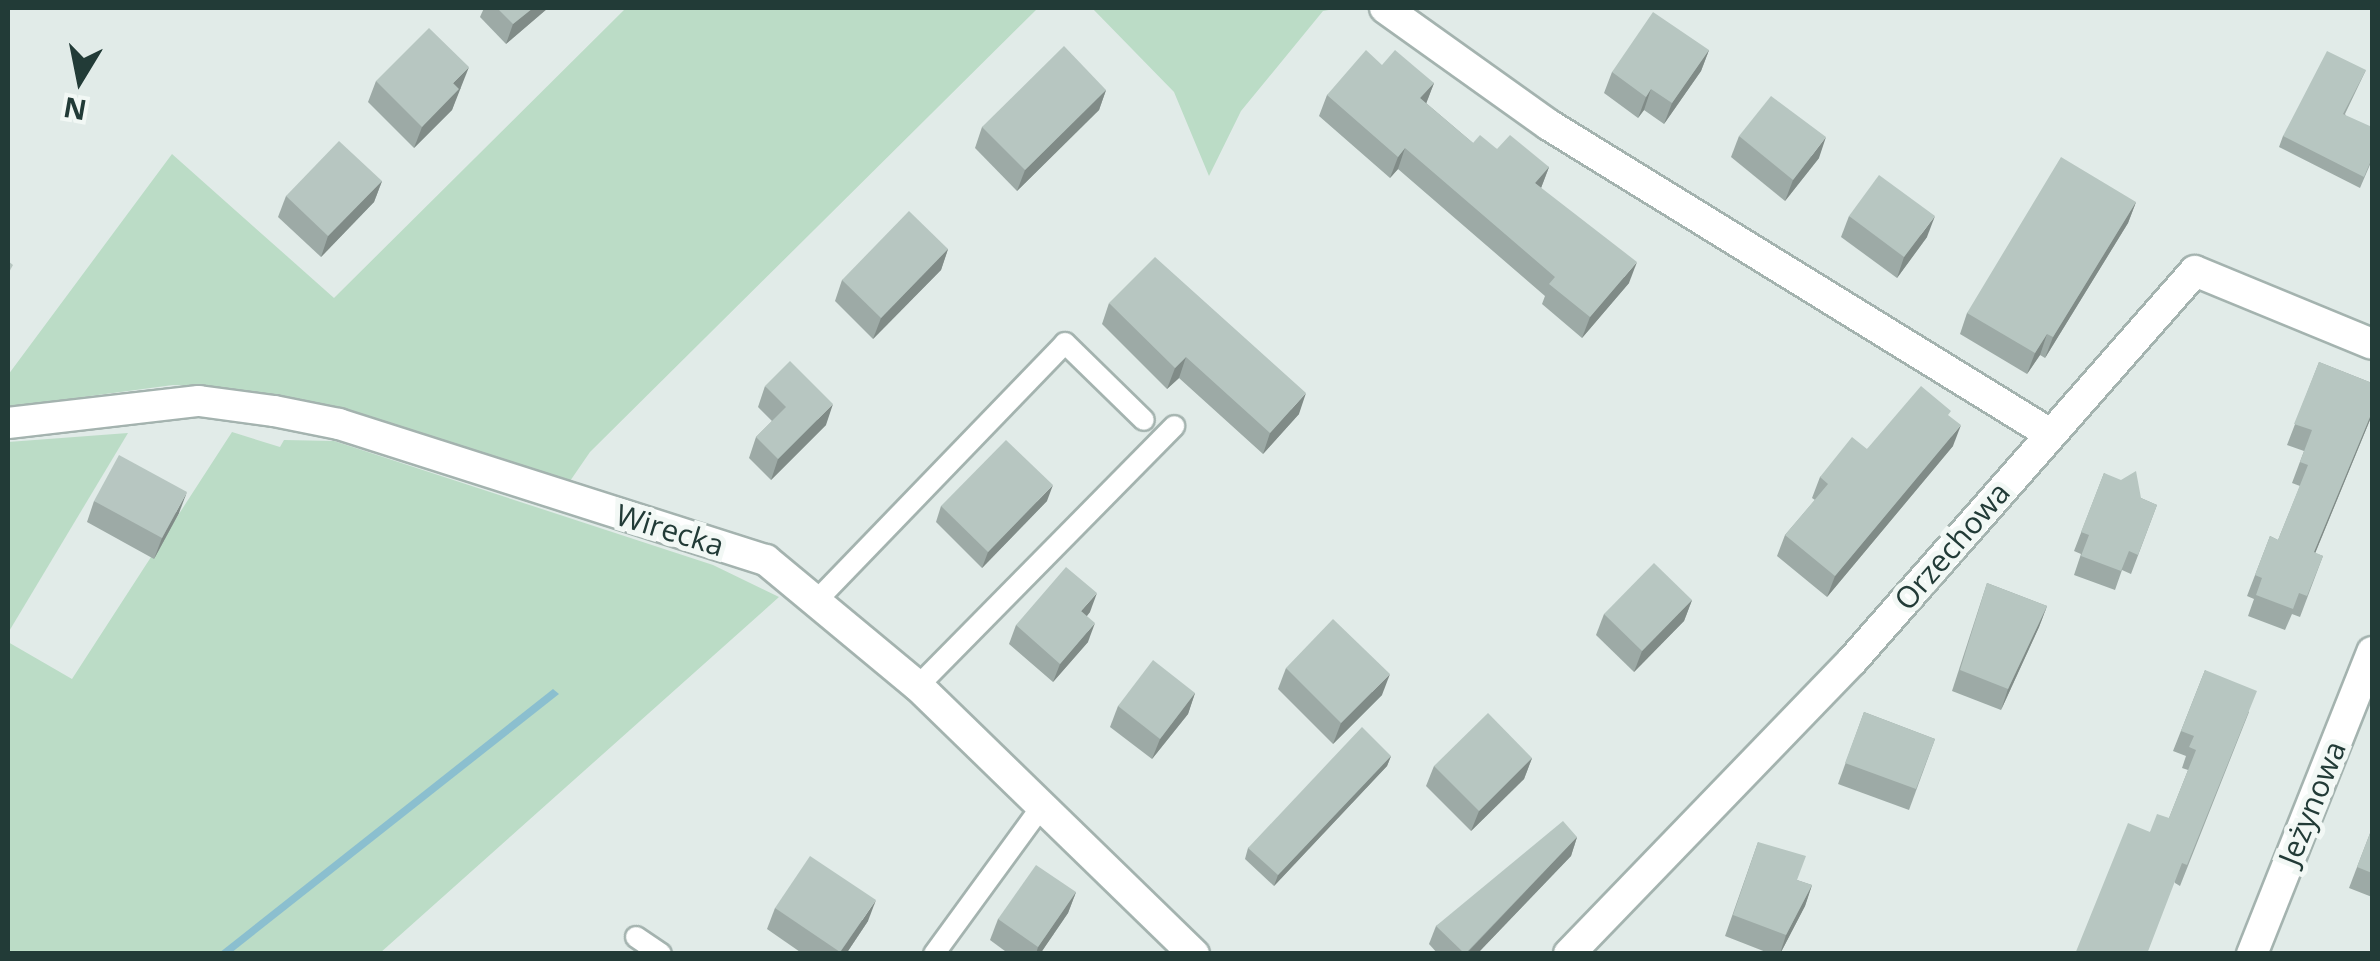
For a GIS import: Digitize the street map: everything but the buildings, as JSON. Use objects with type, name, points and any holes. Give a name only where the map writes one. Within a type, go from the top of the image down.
[{"type":"street","points":[[1385,8],[1549,124],[2050,434]]},
{"type":"street","name":"Orzechowa","points":[[1570,954],[1852,661],[2195,272],[2372,344]]},
{"type":"street","name":"Wirecka","points":[[8,423],[199,400],[339,424],[766,560],[819,598],[918,686],[1194,954]]},
{"type":"street","name":"Jeżynowa","points":[[2252,954],[2372,652]]},
{"type":"lane","points":[[819,598],[1065,343],[1144,420]]},
{"type":"lane","points":[[918,686],[1174,426]]},
{"type":"lane","points":[[934,954],[1042,806]]},
{"type":"lane","points":[[636,937],[662,954]]},
{"type":"green space","points":[[626,8],[1038,8],[590,452],[568,484],[331,405],[216,387],[173,385],[8,407],[8,375],[172,154],[334,298]]},
{"type":"green space","points":[[1092,8],[1340,8],[1323,11],[1241,111],[1209,176],[1174,92]]},
{"type":"green space","points":[[232,432],[280,447],[284,440],[334,441],[713,565],[779,597],[380,953],[8,954],[8,642],[72,679]]},
{"type":"green space","points":[[128,433],[8,633],[8,442]]},
{"type":"water","points":[[553,689],[559,694],[231,953],[219,953]]}]
